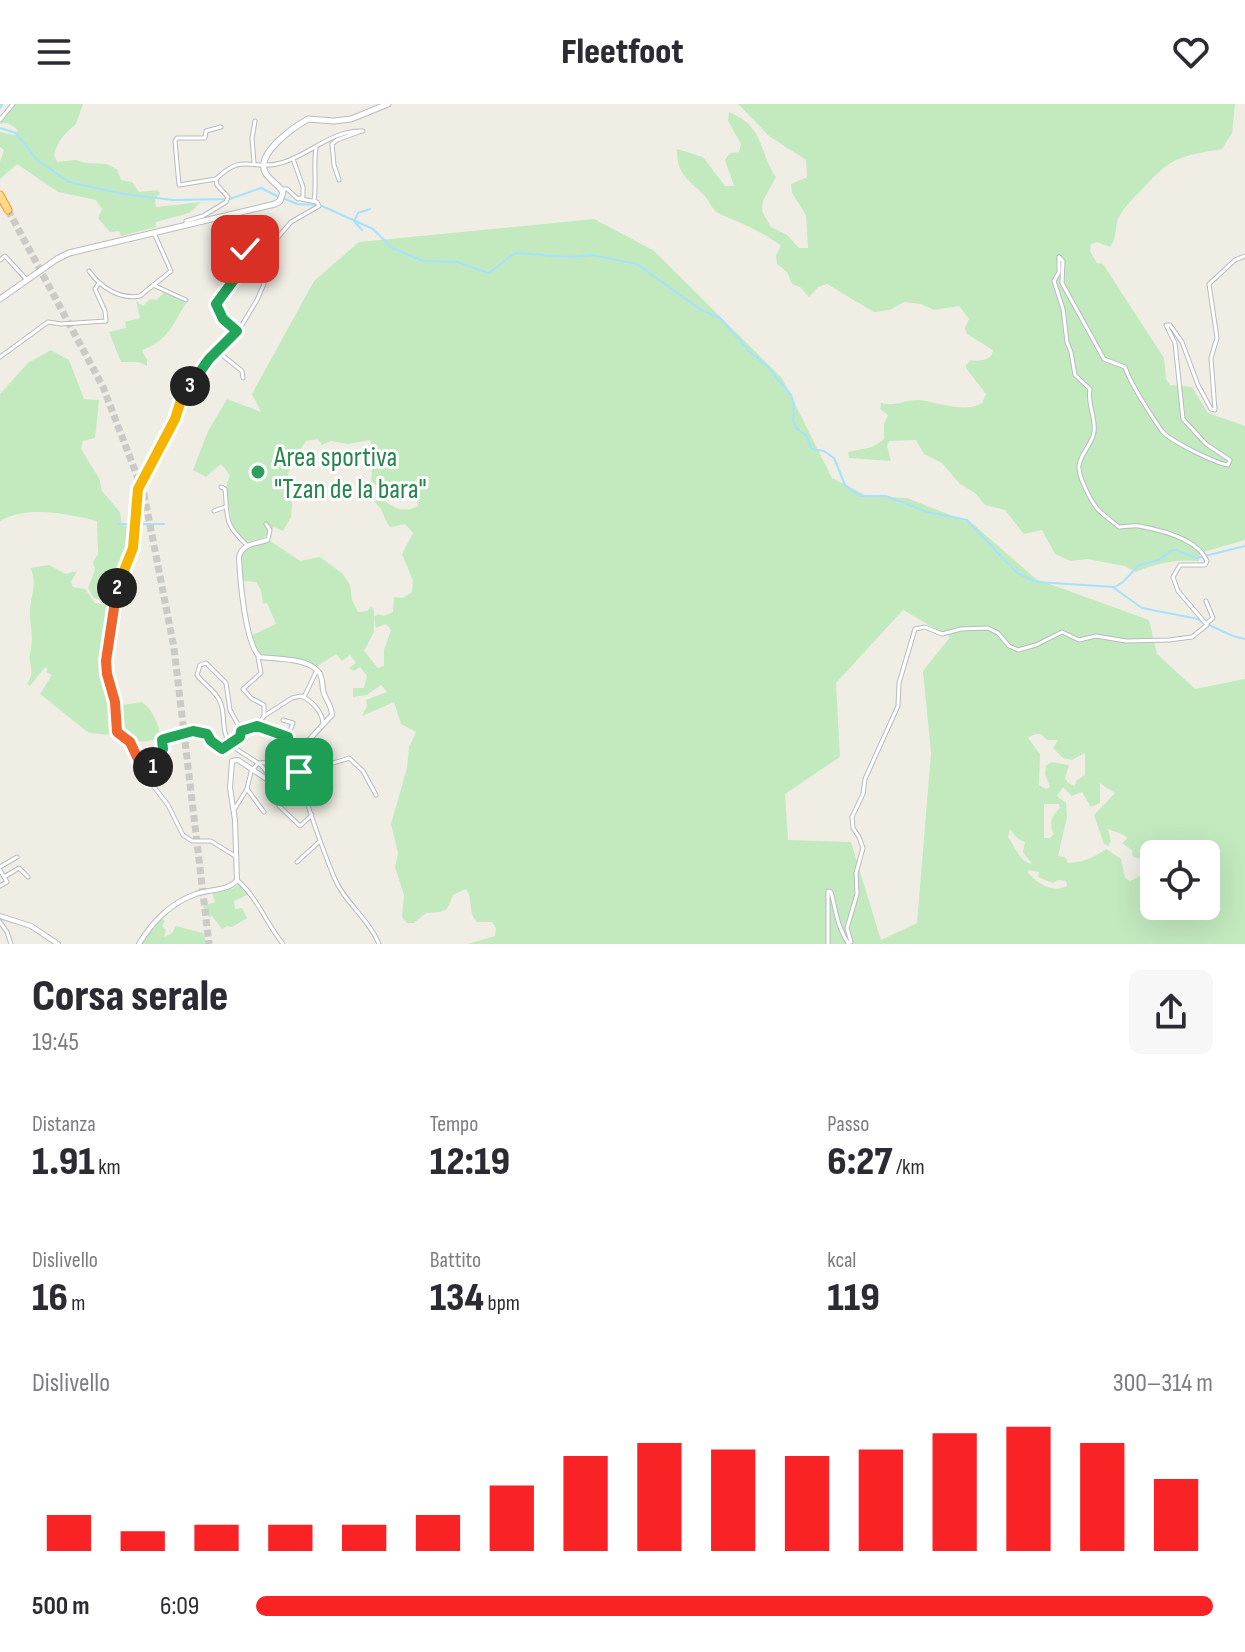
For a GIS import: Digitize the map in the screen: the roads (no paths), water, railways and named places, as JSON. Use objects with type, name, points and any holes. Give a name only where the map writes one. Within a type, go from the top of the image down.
[{"type":"highway","points":[[0,195],[8,210]]},
{"type":"main road","points":[[0,299],[63,256],[275,204],[282,198],[282,189],[266,173],[263,164],[270,148],[312,118],[334,121],[351,119],[388,104]]},
{"type":"street","points":[[0,120],[13,104]]},
{"type":"street","points":[[254,163],[252,138],[255,121]]},
{"type":"street","points":[[221,127],[206,131],[205,138],[177,138],[179,185],[216,179],[231,165],[278,164],[316,148],[339,134],[363,131],[332,144],[339,180]]},
{"type":"street","points":[[314,201],[316,148]]},
{"type":"street","points":[[293,159],[303,187],[301,199]]},
{"type":"street","points":[[186,225],[186,221],[203,216],[227,199],[216,179]]},
{"type":"street","points":[[236,857],[211,841],[192,841],[183,835],[168,805],[148,780],[130,742],[118,735],[106,661],[114,604],[133,548],[140,485],[175,419],[182,397],[217,351],[236,332],[263,288],[258,265],[261,257],[293,219],[319,208],[319,203],[301,199],[282,189]]},
{"type":"street","points":[[237,256],[223,242],[232,231],[250,224]]},
{"type":"street","points":[[89,271],[99,283],[114,293],[140,296],[171,271],[154,233]]},
{"type":"street","points":[[236,277],[229,268],[237,256],[249,247],[251,236],[258,234],[270,245]]},
{"type":"street","points":[[0,260],[5,256],[27,280]]},
{"type":"street","points":[[1207,623],[1178,591],[1173,577],[1180,565],[1205,565],[1207,561],[1203,553],[1167,533],[1135,525],[1119,527],[1107,514],[1097,510],[1081,477],[1079,465],[1094,437],[1088,400],[1090,389],[1075,375],[1063,309],[1054,281],[1059,272],[1057,260],[1062,257],[1062,283],[1104,359],[1125,367],[1163,432],[1208,459],[1228,465],[1227,458],[1206,444],[1183,419],[1175,343],[1166,325],[1170,325],[1182,342],[1198,385],[1211,409],[1215,410],[1211,358],[1217,338],[1209,284],[1235,260],[1245,256]]},
{"type":"street","points":[[236,332],[223,319],[216,304],[253,257],[261,257]]},
{"type":"street","points":[[0,357],[48,322],[106,321],[95,289],[99,283]]},
{"type":"street","points":[[153,285],[186,300]]},
{"type":"street","points":[[217,351],[242,371],[243,378]]},
{"type":"street","points":[[221,487],[225,489],[225,507],[232,531],[247,545]]},
{"type":"street","points":[[214,511],[225,507]]},
{"type":"street","points":[[264,716],[263,704],[243,689],[261,673],[259,656],[251,641],[239,563],[240,552],[247,545],[267,540],[270,530],[266,524]]},
{"type":"street","points":[[828,944],[828,891],[833,896],[833,907],[844,938],[851,942],[847,928],[857,894],[856,873],[863,848],[853,828],[852,817],[863,794],[865,779],[898,706],[899,683],[915,629],[925,627],[938,634],[949,634],[961,629],[988,628],[1018,650],[1062,632],[1079,640],[1096,636],[1126,641],[1186,638],[1196,635],[1213,618],[1206,601]]},
{"type":"street","points":[[259,656],[292,660],[317,670],[332,709],[330,718],[305,743],[295,747]]},
{"type":"street","points":[[148,780],[163,749],[162,740],[201,731],[219,748],[231,745],[240,737],[241,731],[230,710],[223,678],[206,663],[200,665],[197,675],[219,700],[223,728],[231,745],[268,772],[269,780]]},
{"type":"street","points":[[304,697],[317,670]]},
{"type":"street","points":[[241,731],[257,726],[264,716],[292,698],[304,697],[320,713],[323,723]]},
{"type":"street","points":[[280,788],[288,782],[283,762],[285,743],[293,723],[283,720]]},
{"type":"street","points":[[257,726],[288,739],[295,747],[319,842],[331,863],[335,880],[372,928],[379,944]]},
{"type":"street","points":[[305,743],[310,758],[316,762],[327,764],[349,758],[363,771],[376,795]]},
{"type":"street","points":[[280,788],[237,759],[232,762],[230,788],[237,880],[257,901],[283,944]]},
{"type":"street","points":[[234,810],[258,763],[283,762]]},
{"type":"street","points":[[280,788],[279,806],[300,826],[312,815]]},
{"type":"street","points":[[247,789],[264,812]]},
{"type":"street","points":[[297,862],[319,842]]},
{"type":"street","points":[[0,886],[7,882],[0,868],[17,857]]},
{"type":"street","points":[[4,877],[19,868],[28,877]]},
{"type":"street","points":[[139,944],[155,923],[175,905],[195,894],[232,886],[237,880]]},
{"type":"street","points":[[0,916],[31,926],[58,944]]},
{"type":"street","points":[[0,922],[11,944]]},
{"type":"waterway","points":[[0,128],[16,133],[37,160],[69,182],[123,194],[173,200],[230,199],[261,188],[279,197]]},
{"type":"waterway","points":[[283,198],[297,204],[317,205]]},
{"type":"waterway","points":[[322,206],[373,229],[392,248],[423,261],[457,262],[489,273],[515,253],[570,257],[592,255],[637,264],[701,310],[720,318],[767,366],[791,395],[793,421],[797,429],[806,435],[812,449],[824,451],[834,458],[845,485],[860,496],[886,496],[927,512],[967,520],[1017,573],[1037,582],[1115,587],[1139,565],[1159,560],[1170,551],[1176,550],[1197,558],[1245,546]]},
{"type":"waterway","points":[[362,230],[354,221],[358,213],[370,209]]},
{"type":"waterway","points":[[119,524],[164,524]]},
{"type":"waterway","points":[[1114,588],[1142,608],[1198,619],[1203,623]]},
{"type":"waterway","points":[[1209,625],[1245,639]]},
{"type":"tunnel","points":[[8,210],[103,387],[144,494],[174,648],[209,944]]},
{"type":"place","name":"Area sportiva \"Tzan de la bara\"","points":[[258,472]]}]
